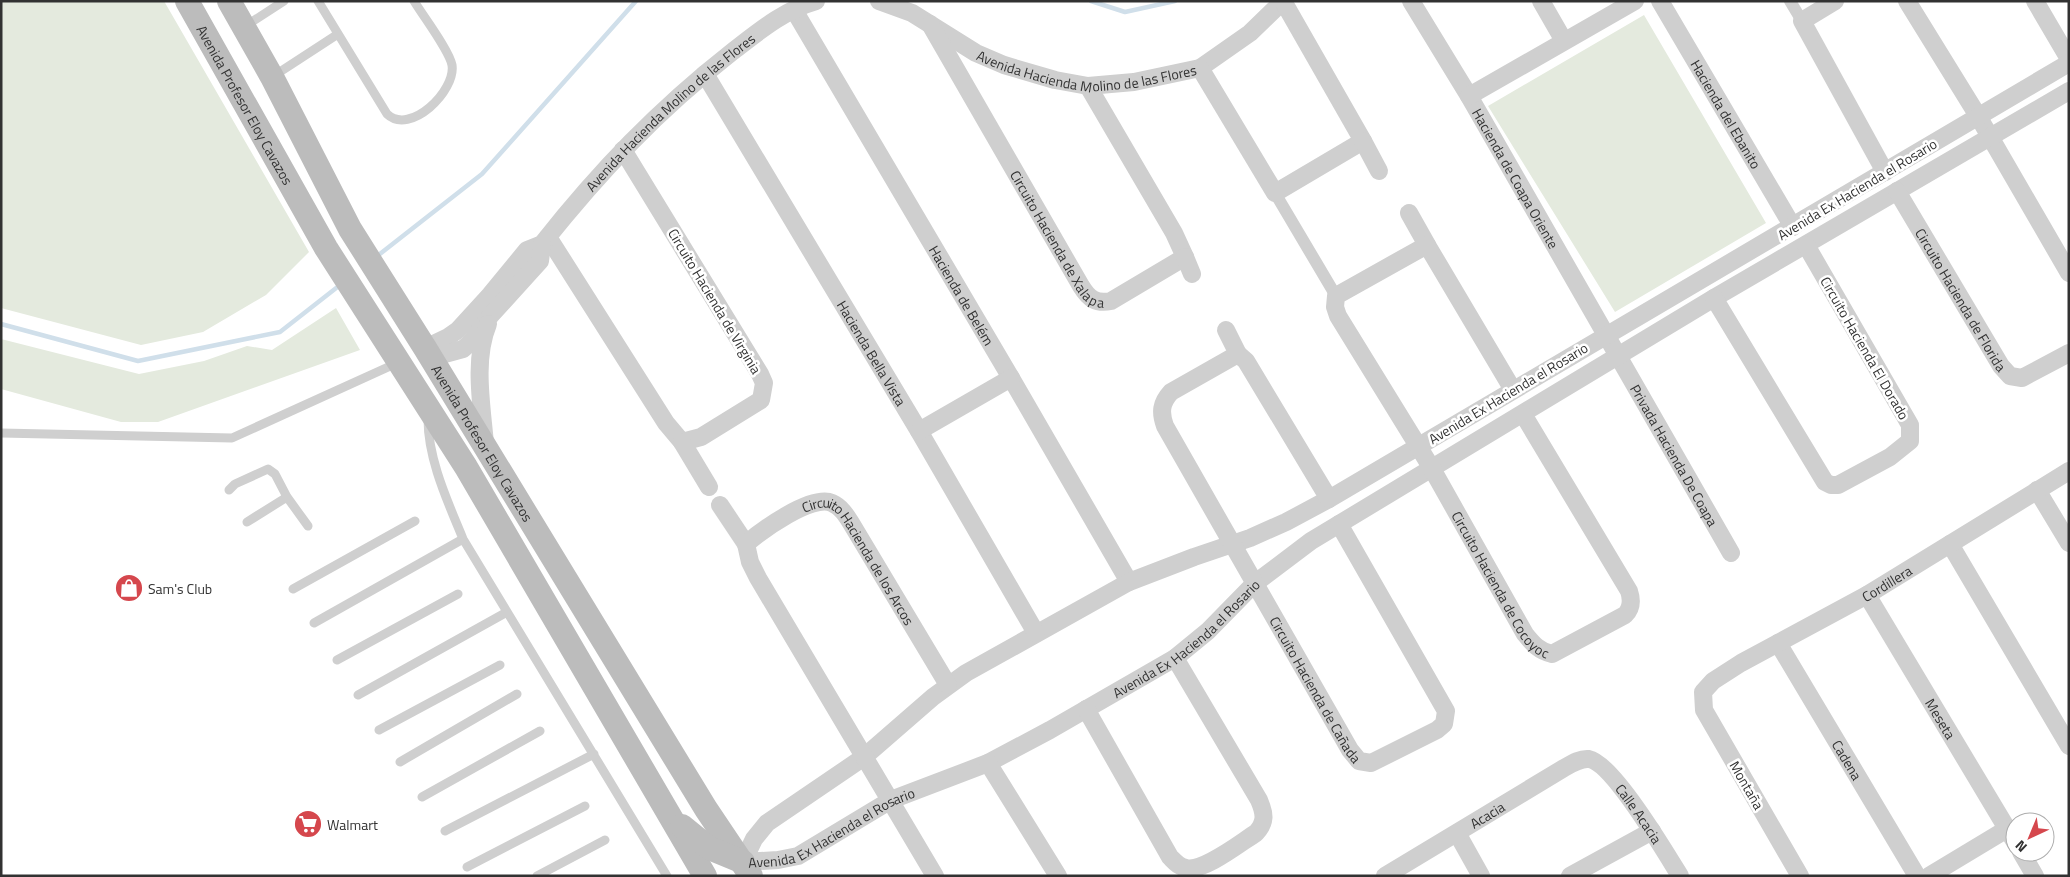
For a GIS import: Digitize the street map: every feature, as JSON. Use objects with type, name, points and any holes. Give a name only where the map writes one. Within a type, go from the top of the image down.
[{"type":"main road","name":"Avenida Profesor Eloy Cavazos","points":[[188,1],[326,248],[374,326],[466,467],[705,876]]},
{"type":"main road","name":"Avenida Profesor Eloy Cavazos","points":[[229,1],[272,77],[350,229],[486,447],[744,871]]},
{"type":"main road","points":[[663,805],[697,840],[744,871]]},
{"type":"street","name":"Avenida Hacienda Molino de las Flores","points":[[427,353],[458,330],[527,250],[545,241],[623,150],[659,112],[767,25],[794,10],[816,1]]},
{"type":"street","name":"Avenida Hacienda Molino de las Flores","points":[[880,1],[912,13],[976,53],[1004,65],[1055,80],[1088,86],[1134,82],[1200,68],[1250,32],[1283,1]]},
{"type":"street","points":[[1283,1],[1379,170]]},
{"type":"street","name":"Hacienda de Coapa Oriente","points":[[1411,1],[1469,96],[1619,356]]},
{"type":"street","points":[[1540,1],[1564,41]]},
{"type":"street","points":[[1469,96],[1635,1]]},
{"type":"street","name":"Hacienda del Ebanito","points":[[1660,1],[1792,227]]},
{"type":"street","points":[[1790,1],[1885,172]]},
{"type":"street","points":[[1802,21],[1835,1]]},
{"type":"street","points":[[1907,1],[1978,116],[2069,273]]},
{"type":"street","points":[[2035,1],[2069,59]]},
{"type":"street","name":"Hacienda de Belém","points":[[794,10],[1012,378],[1129,582]]},
{"type":"street","name":"Circuito Hacienda de Xalapa","points":[[930,24],[1086,294],[1093,300],[1111,301],[1185,257]]},
{"type":"street","name":"Avenida Ex Hacienda el Rosario","points":[[744,871],[754,839],[767,823],[864,757],[948,685],[1036,633],[1129,582],[1286,522],[1329,499],[2069,63]]},
{"type":"street","points":[[1200,68],[1336,296],[1335,307],[1338,316],[1431,467]]},
{"type":"street","name":"Hacienda Bella Vista","points":[[705,74],[920,431],[1036,633]]},
{"type":"street","points":[[1088,86],[1174,233],[1192,274]]},
{"type":"street","name":"Avenida Ex Hacienda el Rosario","points":[[744,871],[798,856],[891,800],[988,763],[1086,710],[1174,658],[1208,630],[1254,584],[1296,551],[1431,467],[1523,414],[1714,298],[2069,90]]},
{"type":"street","points":[[1275,194],[1362,141]]},
{"type":"street","name":"Circuito Hacienda de Virginia","points":[[623,150],[764,383],[764,393],[756,404],[701,436],[682,442]]},
{"type":"street","name":"Circuito Hacienda de Florida","points":[[1897,191],[2001,366],[2010,376],[2022,378],[2069,353]]},
{"type":"street","points":[[1408,213],[1513,390]]},
{"type":"street","name":"Avenida Hacienda Molino de las Flores","points":[[427,353],[463,349],[471,342],[492,315],[540,261],[545,241]]},
{"type":"street","points":[[545,241],[666,423],[682,442],[709,487]]},
{"type":"street","points":[[1336,296],[1427,244]]},
{"type":"street","name":"Circuito Hacienda El Dorado","points":[[1714,298],[1825,482],[1831,486],[1838,485],[1890,457],[1910,441],[1910,425],[1806,245]]},
{"type":"street","points":[[486,447],[481,393],[481,358],[485,331],[492,315]]},
{"type":"street","points":[[1226,330],[1238,354],[1246,361],[1329,499]]},
{"type":"street","name":"Circuito Hacienda de Cañada","points":[[1238,354],[1171,392],[1161,407],[1165,426],[1350,750],[1359,760],[1371,763],[1437,730],[1446,718],[1444,703],[1339,524]]},
{"type":"street","name":"Privada Hacienda De Coapa","points":[[1619,356],[1731,553]]},
{"type":"street","points":[[920,431],[1012,378]]},
{"type":"street","name":"Circuito Hacienda de Cocoyoc","points":[[1431,467],[1525,634],[1534,646],[1543,652],[1552,654],[1625,615],[1631,606],[1629,591],[1523,414]]},
{"type":"street","name":"Cordillera","points":[[1703,692],[1713,681],[1867,595],[2069,471]]},
{"type":"street","points":[[2037,490],[2069,543]]},
{"type":"street","name":"Circuito Hacienda de los Arcos","points":[[746,544],[761,532],[807,505],[823,500],[833,503],[851,522],[948,685]]},
{"type":"street","points":[[720,505],[746,544],[750,562],[758,578],[935,876]]},
{"type":"street","points":[[1950,544],[2069,746]]},
{"type":"street","name":"Meseta","points":[[1867,595],[2005,826]]},
{"type":"street","name":"Cadena","points":[[1778,643],[1917,876]]},
{"type":"street","points":[[1086,710],[1170,857],[1184,868],[1193,869],[1210,862],[1256,833],[1262,827],[1265,818],[1259,800],[1174,658]]},
{"type":"street","name":"Montaña","points":[[1703,692],[1704,710],[1800,876]]},
{"type":"street","name":"Acacia","points":[[1385,876],[1564,768],[1583,759],[1590,759]]},
{"type":"street","name":"Calle Acacia","points":[[1590,759],[1605,768],[1652,831],[1680,876]]},
{"type":"street","points":[[988,763],[1058,876]]},
{"type":"street","points":[[1570,876],[1652,831]]},
{"type":"street","points":[[1457,833],[1481,876]]},
{"type":"street","points":[[1929,876],[2005,839]]},
{"type":"street","points":[[2027,862],[2035,876]]},
{"type":"lane","points":[[244,27],[284,1]]},
{"type":"lane","points":[[318,1],[387,114],[397,120],[413,117],[426,111],[435,103],[446,86],[452,70],[451,60],[414,1]]},
{"type":"lane","points":[[272,77],[338,34]]},
{"type":"lane","points":[[1,433],[232,438],[398,362]]},
{"type":"lane","points":[[428,409],[428,433],[445,497],[463,539],[667,876]]},
{"type":"lane","points":[[229,490],[235,484],[268,469],[275,474],[287,497],[308,526]]},
{"type":"lane","points":[[247,522],[287,497]]},
{"type":"lane","points":[[293,589],[415,521]]},
{"type":"lane","points":[[314,623],[463,539]]},
{"type":"lane","points":[[337,660],[458,594]]},
{"type":"lane","points":[[358,695],[508,612]]},
{"type":"lane","points":[[379,730],[500,665]]},
{"type":"lane","points":[[400,762],[517,694]]},
{"type":"lane","points":[[422,797],[540,731]]},
{"type":"lane","points":[[445,831],[594,754]]},
{"type":"lane","points":[[468,867],[585,806]]},
{"type":"lane","points":[[537,876],[605,840]]},
{"type":"shaded area","points":[[1,1],[164,1],[309,252],[266,295],[203,332],[141,345],[1,308]]},
{"type":"shaded area","points":[[1644,15],[1766,223],[1615,312],[1488,106]]},
{"type":"shaded area","points":[[336,308],[360,350],[158,422],[121,422],[1,389],[1,339],[139,374],[204,361],[247,346],[272,350]]},
{"type":"waterway","points":[[376,257],[482,174],[636,1]]},
{"type":"waterway","points":[[1091,1],[1125,12],[1175,1]]},
{"type":"waterway","points":[[1,324],[138,361],[280,332],[340,285]]},
{"type":"place","name":"Sam's Club","points":[[129,588]]},
{"type":"place","name":"Walmart","points":[[308,824]]}]
